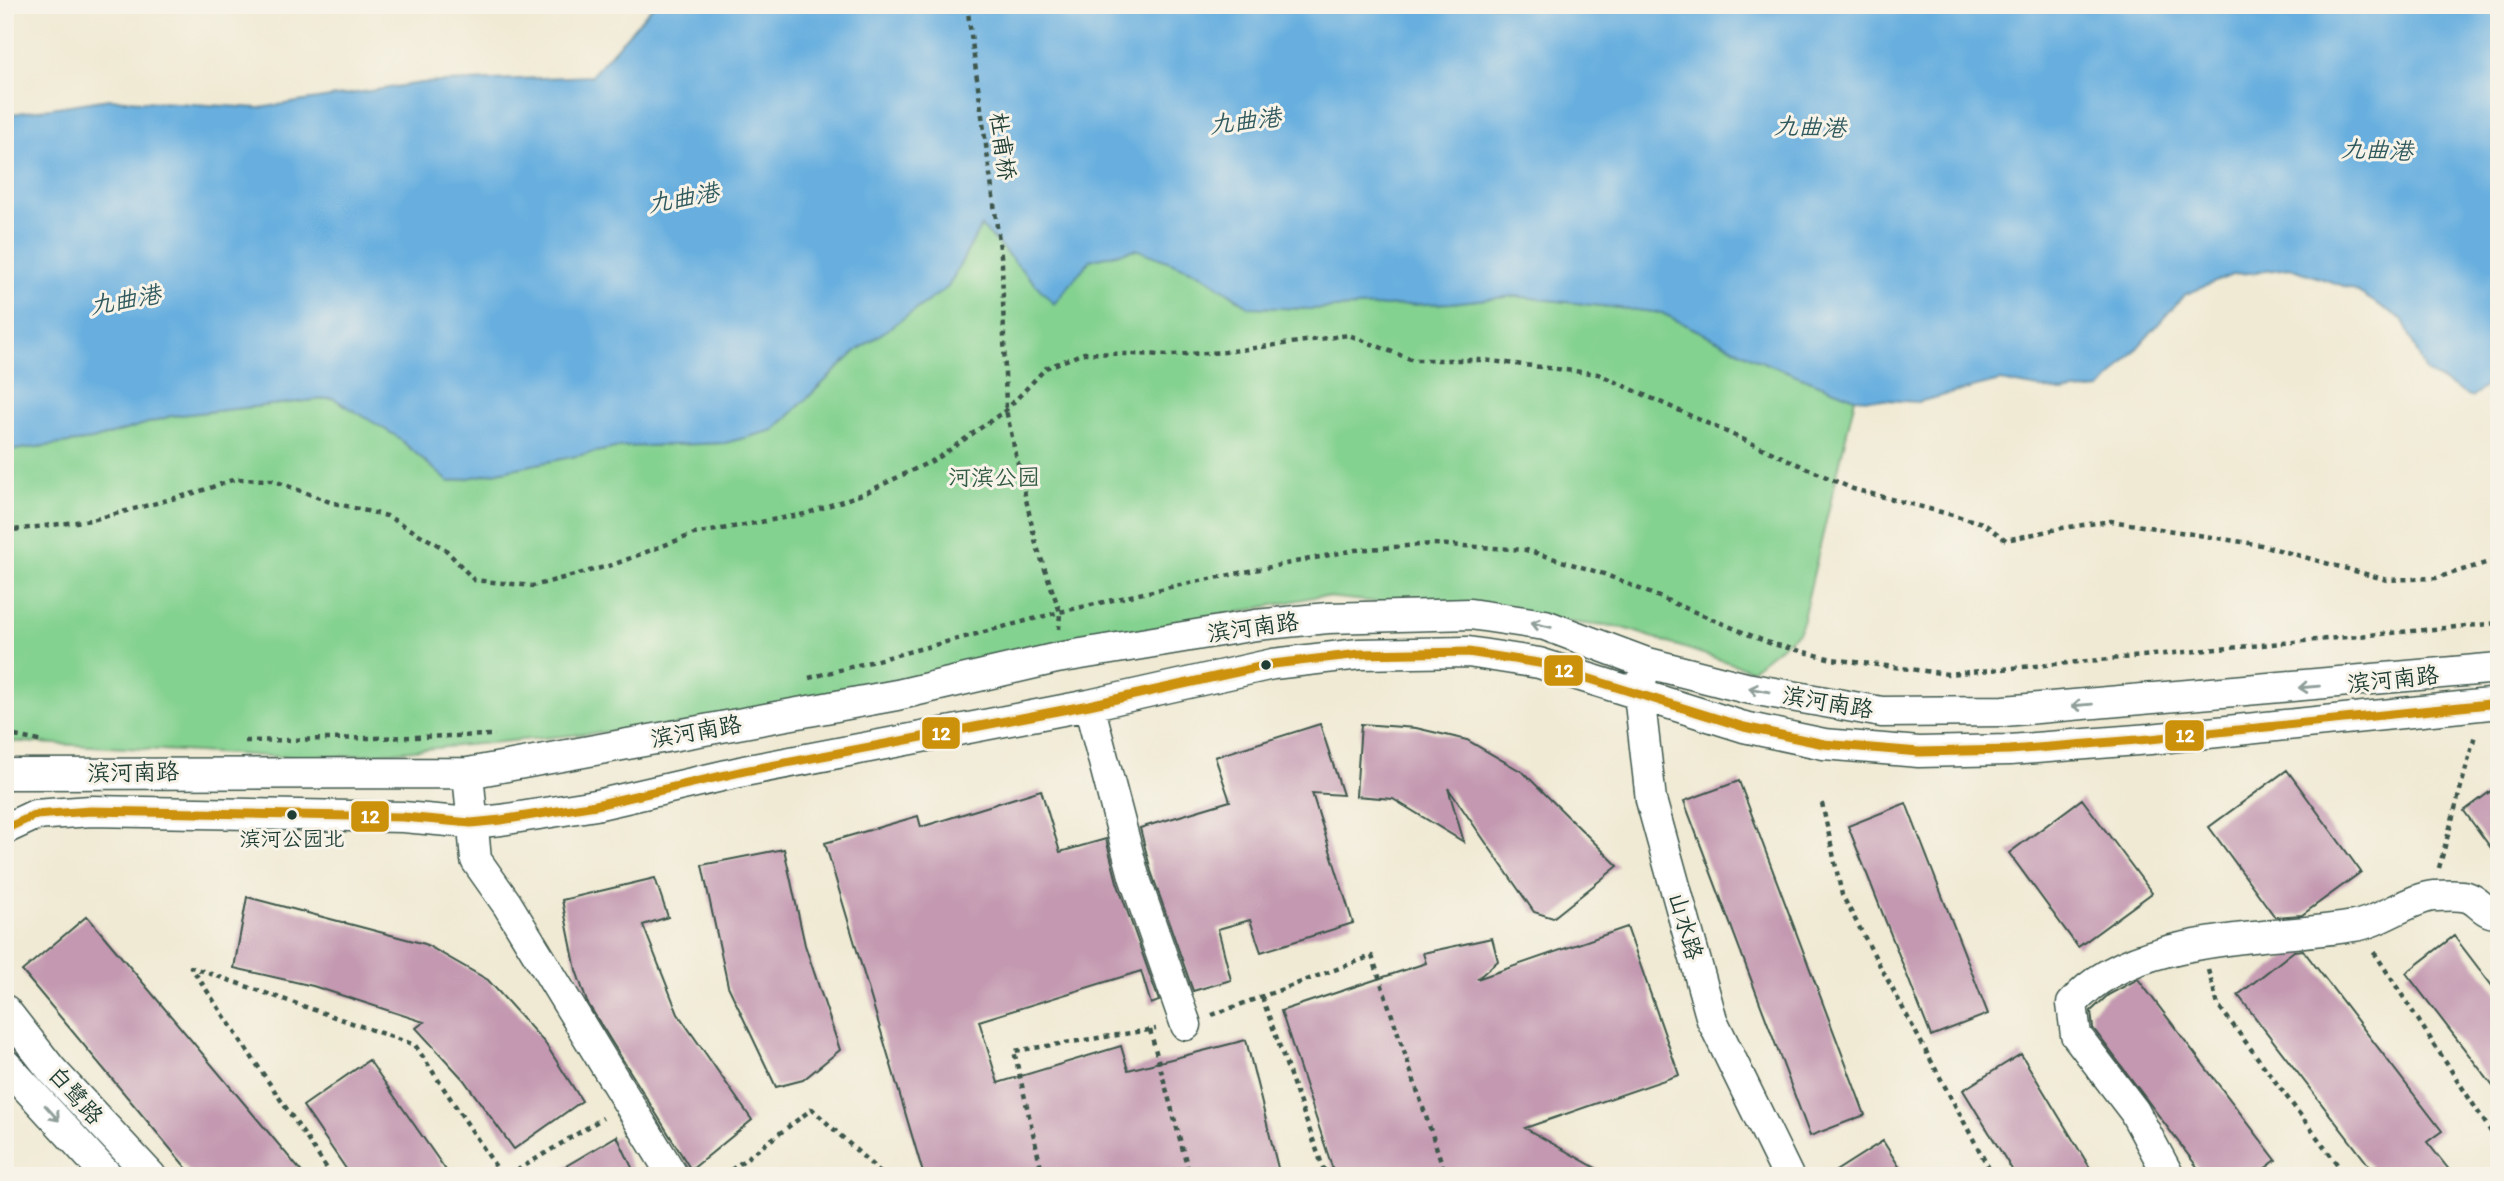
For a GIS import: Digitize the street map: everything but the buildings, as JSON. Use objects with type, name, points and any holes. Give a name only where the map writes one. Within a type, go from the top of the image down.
[{"type":"street","name":"滨河南路","points":[[5,774],[468,773],[897,695],[1057,658],[1256,625],[1328,618],[1470,614],[1545,625],[1644,662],[1746,688],[1882,712],[2004,712],[2499,668]]},
{"type":"street","points":[[5,829],[35,815],[91,811],[402,817],[471,823],[596,804],[744,771],[1089,705],[1273,664],[1360,654],[1468,652],[1539,663],[1744,727],[1824,744],[1919,752],[2010,750],[2150,739],[2491,704]]},
{"type":"street","name":"山水路","points":[[1644,662],[1639,694],[1651,800],[1712,1020],[1787,1176]]},
{"type":"street","points":[[1089,705],[1134,876],[1186,1025]]},
{"type":"street","points":[[468,773],[476,860],[507,904],[673,1176]]},
{"type":"street","points":[[2169,1176],[2134,1111],[2076,1035],[2072,1004],[2086,987],[2122,966],[2160,951],[2357,926],[2431,896],[2467,897],[2490,914],[2499,913]]},
{"type":"street","name":"白鹭路","points":[[5,1010],[51,1069],[151,1176]]},
{"type":"street","name":"白鹭路","points":[[5,1064],[108,1176]]},
{"type":"path","name":"杜甫桥","points":[[967,5],[1002,263],[1006,410],[1036,544],[1060,612],[1057,658]]},
{"type":"path","points":[[5,531],[92,520],[198,492],[235,479],[272,480],[330,502],[387,516],[445,549],[474,579],[533,586],[612,565],[694,534],[805,514],[866,493],[938,458],[1006,410],[1046,368],[1084,353],[1171,355],[1225,352],[1349,335],[1413,360],[1483,360],[1598,373],[1853,489],[1983,523],[2006,540],[2111,521],[2261,545],[2387,580],[2436,578],[2499,559]]},
{"type":"path","points":[[2431,896],[2491,704]]},
{"type":"path","points":[[1822,803],[1842,895],[1993,1176]]},
{"type":"path","points":[[2357,926],[2499,1144]]},
{"type":"path","points":[[2201,946],[2218,1004],[2346,1176]]},
{"type":"path","points":[[1043,1176],[1014,1051],[1186,1025],[1372,956],[1446,1176]]},
{"type":"path","points":[[332,1176],[191,967],[415,1045],[502,1176]]},
{"type":"path","points":[[1262,997],[1326,1176]]},
{"type":"path","points":[[1150,1030],[1190,1176]]},
{"type":"path","points":[[508,1176],[628,1103]]},
{"type":"path","points":[[723,1176],[812,1109],[884,1176]]},
{"type":"green space","name":"河滨公园","points":[[981,226],[1090,260],[1136,249],[1199,273],[1250,307],[1310,309],[1451,303],[1514,296],[1662,313],[1758,360],[1855,398],[1800,631],[1751,670],[1624,628],[1318,596],[691,724],[318,759],[5,741],[5,451],[92,440],[171,416],[333,398],[396,436],[449,482],[620,447],[725,443],[774,430],[855,352],[948,287]]},
{"type":"water","name":"九曲港","points":[[654,5],[2499,5],[2499,376],[2471,397],[2426,372],[2403,320],[2353,289],[2290,268],[2232,275],[2184,295],[2101,389],[2061,392],[2000,381],[1918,402],[1855,398],[1758,360],[1662,313],[1514,296],[1451,303],[1310,309],[1250,307],[1199,273],[1136,249],[1090,260],[1054,304],[981,226],[948,287],[855,352],[774,430],[725,443],[620,447],[449,482],[396,436],[333,398],[171,416],[92,440],[5,451],[5,115],[109,99],[259,108],[421,83],[591,76]]},
{"type":"transit line","name":"12","points":[[5,829],[35,815],[91,811],[403,817],[471,823],[501,820],[596,805],[744,771],[1089,705],[1273,664],[1360,654],[1468,652],[1539,663],[1744,727],[1824,744],[1919,752],[2010,750],[2150,739],[2499,703]]},
{"type":"place","name":"滨河公园北","points":[[292,815]]}]
